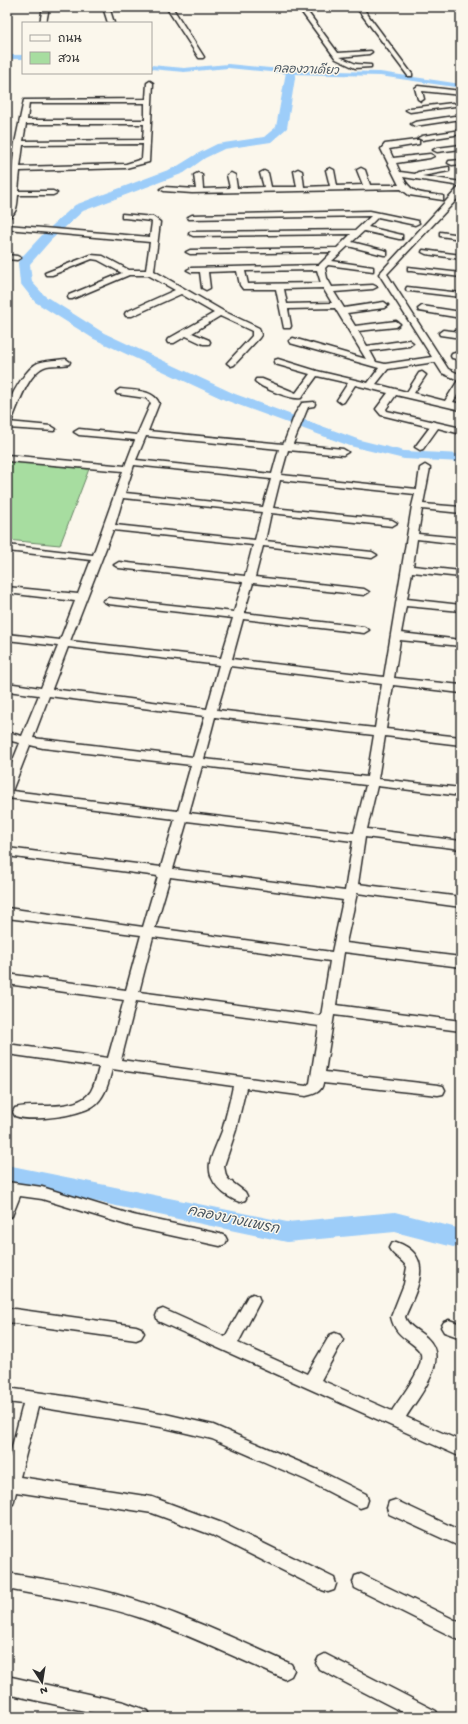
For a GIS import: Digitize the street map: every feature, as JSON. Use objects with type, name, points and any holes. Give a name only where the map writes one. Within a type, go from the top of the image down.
[{"type":"street","points":[[43,22],[46,7]]},
{"type":"street","points":[[106,7],[111,22]]},
{"type":"street","points":[[170,7],[201,57]]},
{"type":"street","points":[[301,7],[338,58],[350,62],[354,66],[369,66]]},
{"type":"street","points":[[359,7],[410,74]]},
{"type":"street","points":[[336,55],[369,52]]},
{"type":"street","points":[[16,168],[131,166],[146,160],[150,83]]},
{"type":"street","points":[[421,99],[418,88],[461,93]]},
{"type":"street","points":[[410,110],[454,108],[449,92]]},
{"type":"street","points":[[7,216],[13,209],[12,195],[26,101],[148,101]]},
{"type":"street","points":[[415,124],[461,118]]},
{"type":"street","points":[[22,122],[147,122]]},
{"type":"street","points":[[402,187],[398,174],[385,148],[461,132]]},
{"type":"street","points":[[19,143],[147,142]]},
{"type":"street","points":[[438,150],[461,147]]},
{"type":"street","points":[[391,161],[430,156]]},
{"type":"street","points":[[452,163],[461,162]]},
{"type":"street","points":[[413,176],[421,173],[446,169]]},
{"type":"street","points":[[330,170],[334,188]]},
{"type":"street","points":[[361,170],[366,187]]},
{"type":"street","points":[[298,171],[301,189]]},
{"type":"street","points":[[264,173],[268,190]]},
{"type":"street","points":[[398,174],[461,184]]},
{"type":"street","points":[[198,175],[200,191]]},
{"type":"street","points":[[231,175],[234,190]]},
{"type":"street","points":[[164,189],[200,191],[402,187],[412,193],[440,198]]},
{"type":"street","points":[[447,404],[460,381],[445,371],[436,359],[383,274],[461,190]]},
{"type":"street","points":[[12,195],[53,193]]},
{"type":"street","points":[[192,217],[377,214],[415,223]]},
{"type":"street","points":[[372,362],[323,278],[324,264],[377,214]]},
{"type":"street","points":[[125,216],[155,220],[157,223],[153,240],[150,272]]},
{"type":"street","points":[[7,227],[153,240]]},
{"type":"street","points":[[193,234],[359,230],[399,237]]},
{"type":"street","points":[[443,234],[461,237]]},
{"type":"street","points":[[346,243],[384,252]]},
{"type":"street","points":[[190,252],[321,249],[338,250]]},
{"type":"street","points":[[426,252],[461,257]]},
{"type":"street","points":[[7,257],[17,258]]},
{"type":"street","points":[[49,272],[91,257],[100,258],[128,273]]},
{"type":"street","points":[[191,270],[240,269],[324,264],[370,269]]},
{"type":"street","points":[[240,269],[244,285],[246,287],[373,287]]},
{"type":"street","points":[[411,269],[461,275]]},
{"type":"street","points":[[204,270],[206,288]]},
{"type":"street","points":[[72,297],[128,273],[150,272],[220,314],[254,329],[257,332],[255,338],[231,362]]},
{"type":"street","points":[[280,287],[287,326]]},
{"type":"street","points":[[410,289],[461,295]]},
{"type":"street","points":[[129,314],[181,291]]},
{"type":"street","points":[[284,307],[340,308],[384,305]]},
{"type":"street","points":[[422,309],[461,315]]},
{"type":"street","points":[[171,341],[220,314]]},
{"type":"street","points":[[352,329],[396,324]]},
{"type":"street","points":[[186,333],[206,342]]},
{"type":"street","points":[[443,333],[461,335]]},
{"type":"street","points":[[293,341],[385,366],[436,359]]},
{"type":"street","points":[[364,349],[409,343]]},
{"type":"street","points":[[7,420],[20,391],[36,367],[66,362]]},
{"type":"street","points":[[278,362],[315,373],[461,407]]},
{"type":"street","points":[[370,386],[385,366]]},
{"type":"street","points":[[259,381],[291,395],[298,396],[315,373]]},
{"type":"street","points":[[409,395],[422,375]]},
{"type":"street","points":[[341,400],[354,382]]},
{"type":"street","points":[[394,391],[382,408],[382,411],[461,431]]},
{"type":"street","points":[[7,788],[109,527],[130,466],[156,402],[149,396],[120,392]]},
{"type":"street","points":[[20,1112],[64,1110],[92,1100],[96,1095],[110,1064],[132,996],[148,932],[259,543],[276,476],[286,446],[300,414],[305,405],[311,404]]},
{"type":"street","points":[[7,425],[51,429]]},
{"type":"street","points":[[420,447],[436,425]]},
{"type":"street","points":[[79,432],[142,435],[343,452]]},
{"type":"street","points":[[7,458],[276,476],[420,492]]},
{"type":"street","points":[[7,1049],[306,1091],[314,1089],[318,1077],[360,835],[372,782],[401,602],[425,468]]},
{"type":"street","points":[[121,495],[392,523]]},
{"type":"street","points":[[418,506],[461,510]]},
{"type":"street","points":[[109,527],[372,555]]},
{"type":"street","points":[[413,536],[461,541]]},
{"type":"street","points":[[7,548],[97,558]]},
{"type":"street","points":[[119,565],[249,578],[364,592]]},
{"type":"street","points":[[407,568],[461,574]]},
{"type":"street","points":[[7,590],[81,598]]},
{"type":"street","points":[[108,601],[364,630]]},
{"type":"street","points":[[401,602],[461,608]]},
{"type":"street","points":[[396,636],[461,643]]},
{"type":"street","points":[[7,637],[461,689]]},
{"type":"street","points":[[7,687],[211,713],[461,741]]},
{"type":"street","points":[[7,736],[26,741],[461,792]]},
{"type":"street","points":[[7,794],[182,816],[461,845]]},
{"type":"street","points":[[7,852],[165,872],[461,902]]},
{"type":"street","points":[[7,913],[148,932],[339,952],[461,962]]},
{"type":"street","points":[[7,979],[327,1022]]},
{"type":"street","points":[[329,1009],[461,1026]]},
{"type":"street","points":[[318,1077],[438,1090]]},
{"type":"street","points":[[240,1196],[230,1191],[224,1185],[218,1172],[217,1165],[224,1146],[241,1082]]},
{"type":"street","points":[[7,1212],[11,1188],[42,1194],[132,1221],[220,1240]]},
{"type":"street","points":[[395,1420],[425,1372],[428,1365],[429,1356],[426,1348],[420,1340],[398,1322],[398,1317],[411,1284],[414,1266],[408,1256],[396,1248]]},
{"type":"street","points":[[228,1346],[253,1301]]},
{"type":"street","points":[[7,1315],[136,1333]]},
{"type":"street","points":[[163,1316],[461,1449]]},
{"type":"street","points":[[311,1382],[335,1340]]},
{"type":"street","points":[[7,1395],[161,1420],[212,1432],[304,1472],[360,1500]]},
{"type":"street","points":[[32,1398],[8,1494],[85,1494],[152,1506],[216,1529],[328,1584]]},
{"type":"street","points":[[396,1508],[461,1539]]},
{"type":"street","points":[[7,1581],[114,1602],[148,1612],[225,1643],[285,1670]]},
{"type":"street","points":[[361,1582],[461,1632]]},
{"type":"street","points":[[325,1663],[430,1717]]},
{"type":"street","points":[[7,1685],[124,1711],[142,1717]]},
{"type":"green space","points":[[7,461],[89,469],[60,545],[7,540]]},
{"type":"waterway","name":"คลองวาเดียว","points":[[7,57],[22,57]]},
{"type":"waterway","name":"คลองวาเดียว","points":[[152,67],[184,70],[228,66],[291,72],[380,74],[461,86]]},
{"type":"waterway","points":[[291,72],[281,128],[267,140],[221,146],[201,156],[180,170],[79,208],[47,237],[24,263],[26,283],[40,299],[99,336],[230,397],[355,443],[404,455],[461,458]]},
{"type":"waterway","name":"คลองบางแพรก","points":[[7,1174],[287,1232],[395,1222],[461,1239]]}]
